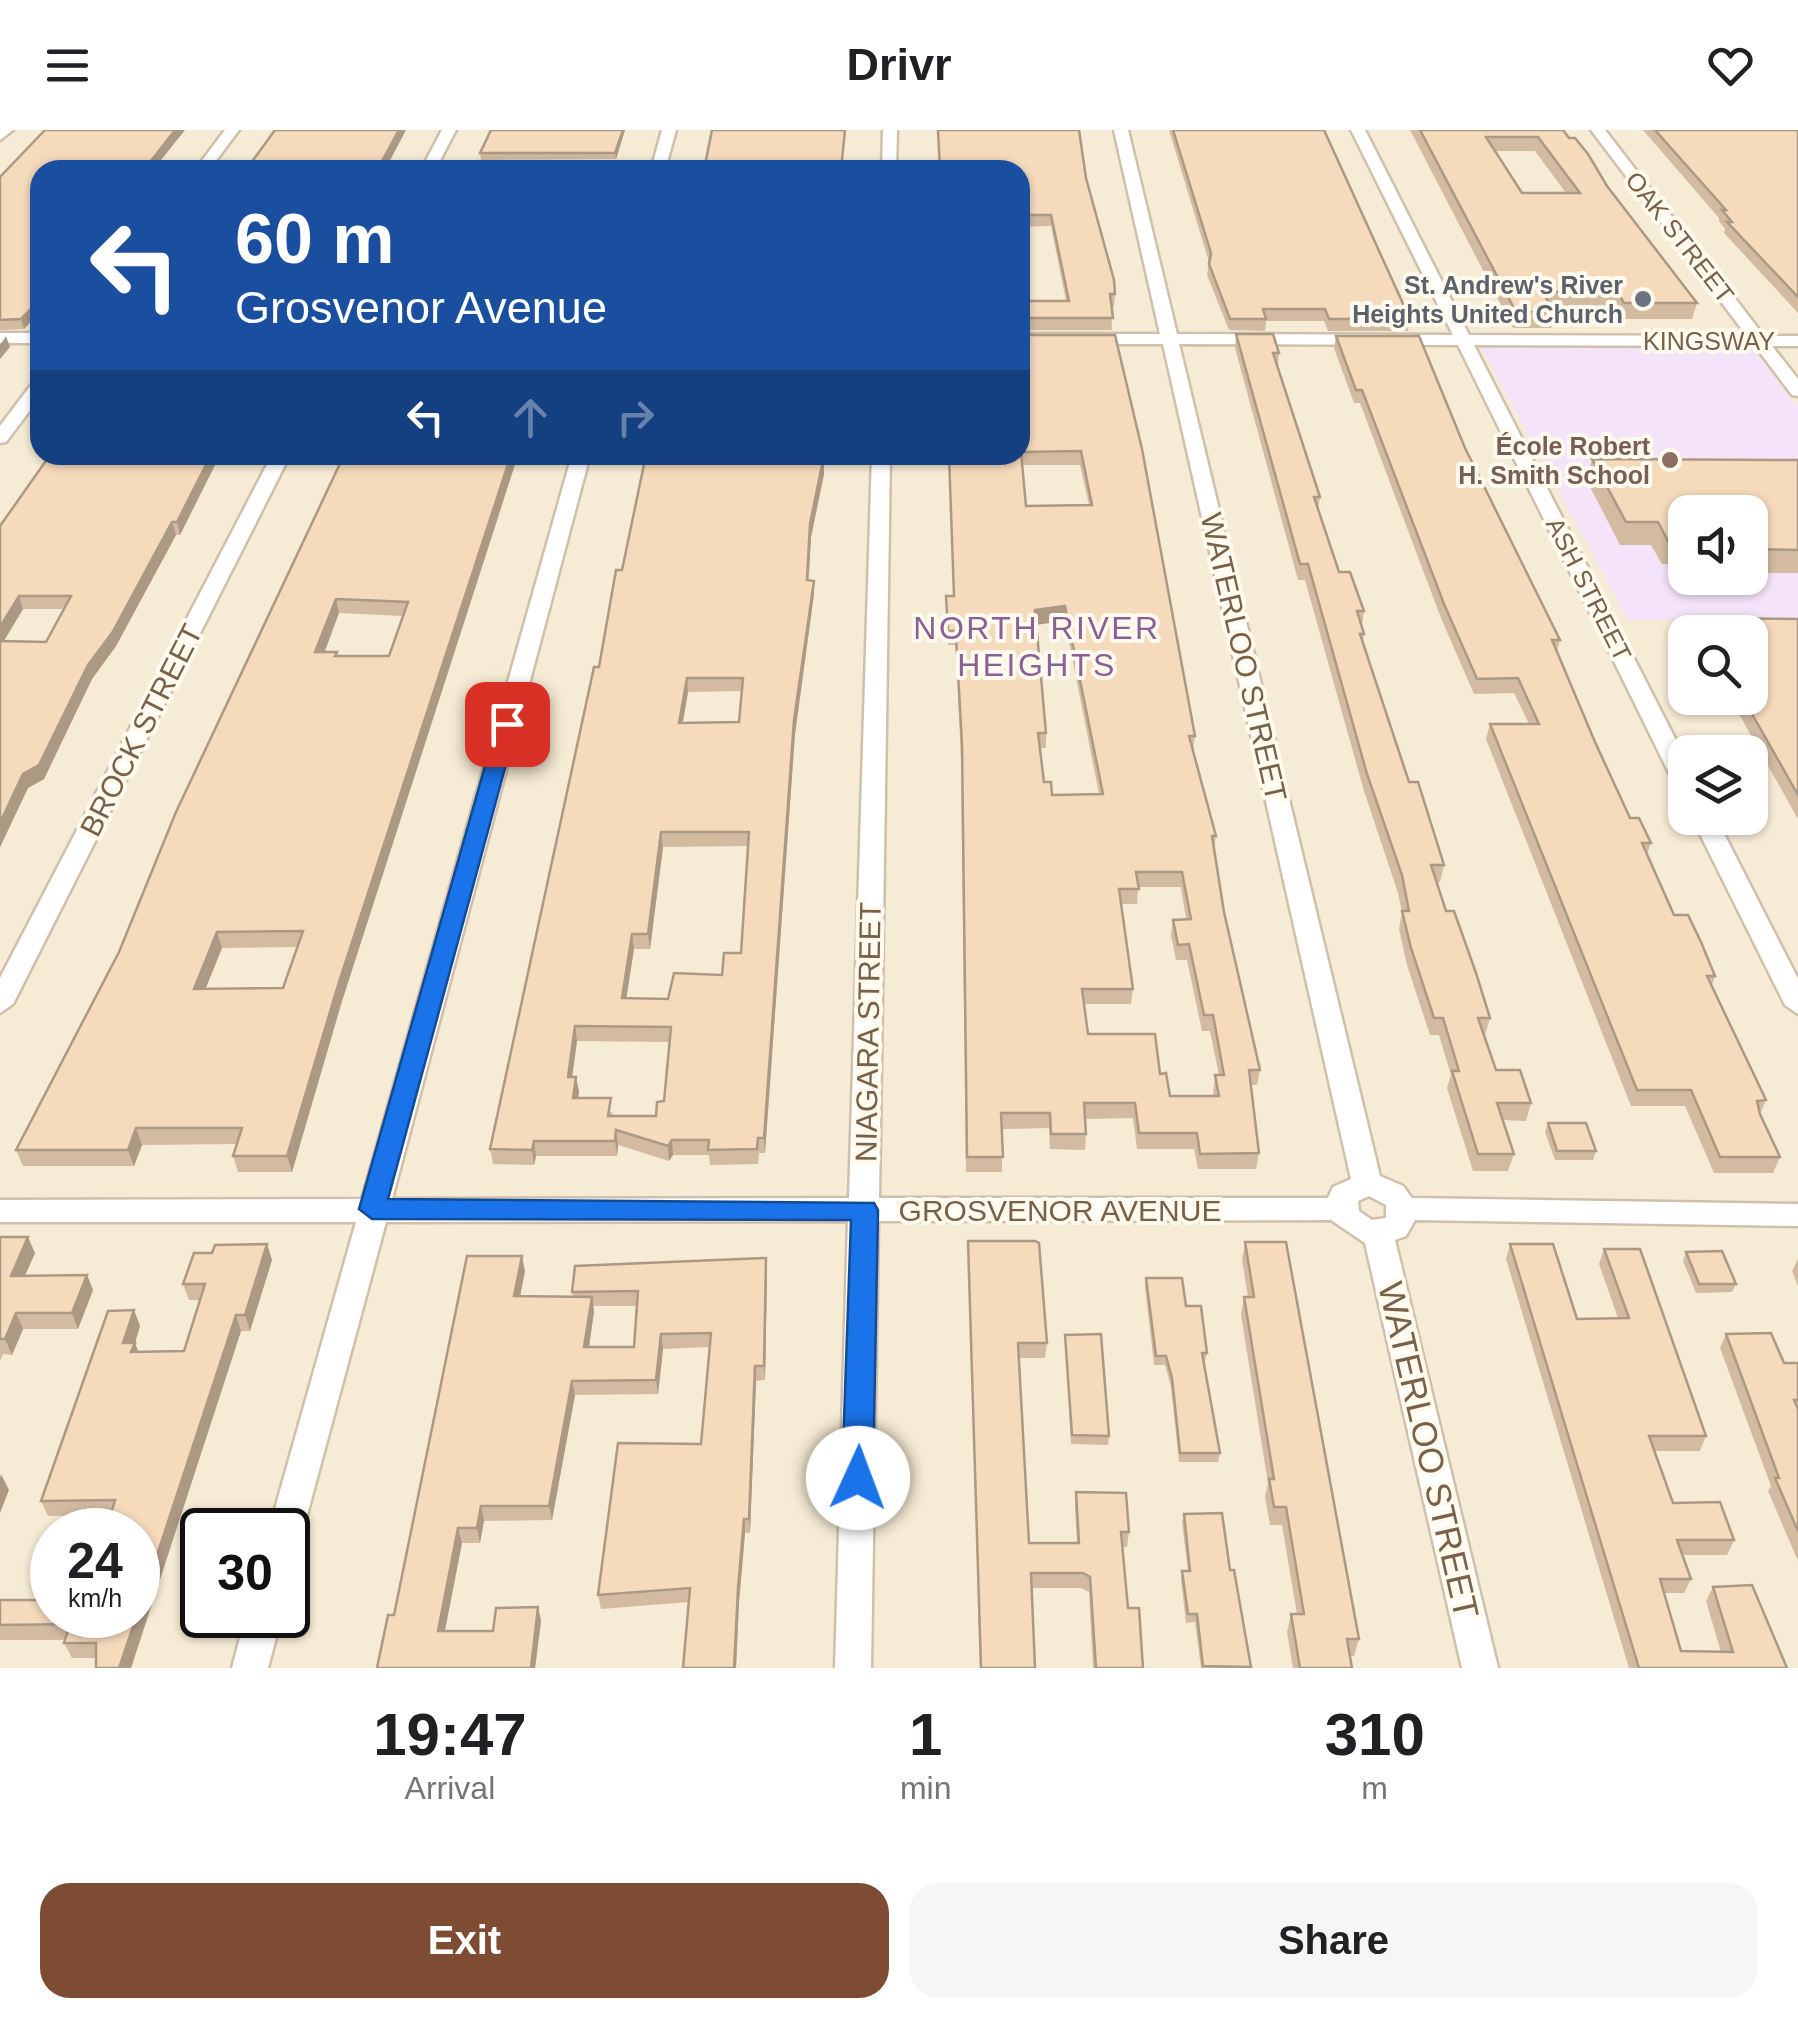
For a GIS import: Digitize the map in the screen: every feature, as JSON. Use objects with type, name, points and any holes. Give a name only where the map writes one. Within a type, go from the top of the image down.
[{"type":"street","points":[[0,136],[6,130]]},
{"type":"street","points":[[210,160],[232,130]]},
{"type":"street","points":[[433,160],[449,130]]},
{"type":"street","points":[[661,160],[669,130]]},
{"type":"street","points":[[889,160],[890,130]]},
{"type":"street","name":"WATERLOO STREET","points":[[1121,130],[1367,1185]]},
{"type":"street","name":"ASH STREET","points":[[1358,130],[1668,746]]},
{"type":"street","name":"OAK STREET","points":[[1598,130],[1798,391]]},
{"type":"street","points":[[0,338],[30,338]]},
{"type":"street","name":"KINGSWAY","points":[[1030,340],[1798,341]]},
{"type":"street","points":[[0,438],[30,398]]},
{"type":"street","name":"BROCK STREET","points":[[0,1004],[277,465]]},
{"type":"street","points":[[292,1508],[578,465]]},
{"type":"street","name":"NIAGARA STREET","points":[[853,1668],[881,465]]},
{"type":"street","points":[[1713,835],[1798,1005]]},
{"type":"street","points":[[1367,1185],[1394,1195],[1404,1209],[1395,1228],[1378,1233],[1358,1228],[1340,1209],[1349,1189],[1367,1185]]},
{"type":"street","name":"GROSVENOR AVENUE","points":[[0,1211],[1340,1209]]},
{"type":"street","points":[[1404,1209],[1798,1214]]},
{"type":"street","name":"WATERLOO STREET","points":[[1378,1233],[1480,1668]]},
{"type":"street","points":[[250,1668],[258,1638]]},
{"type":"shaded area","points":[[0,130],[1798,130],[1798,408],[1752,347],[1685,495],[1668,495],[1668,531],[1628,619],[1668,619],[1668,715],[1768,715],[1768,620],[1798,620],[1798,1668],[0,1668]]},
{"type":"shaded area","name":"École Robert H. Smith School","points":[[1481,347],[1752,347],[1798,408],[1798,620],[1768,620],[1768,615],[1668,615],[1668,620],[1628,620]]},
{"type":"building","points":[[45,130],[175,130],[152,160],[30,160],[30,310],[21,319],[0,320],[0,177]]},
{"type":"building","points":[[275,130],[399,130],[382,160],[253,160]]},
{"type":"building","points":[[491,130],[623,130],[615,153],[480,153]]},
{"type":"building","points":[[712,130],[845,130],[842,160],[706,160]]},
{"type":"building","points":[[938,130],[1079,130],[1086,178],[1114,280],[1115,294],[1110,294],[1113,318],[1030,318],[1030,301],[1069,301],[1051,215],[1030,215],[1030,160],[940,160]]},
{"type":"building","points":[[1173,130],[1324,130],[1410,319],[1329,319],[1325,309],[1263,309],[1266,319],[1230,319],[1209,264],[1211,253]]},
{"type":"building","points":[[1420,130],[1563,130],[1588,154],[1607,186],[1697,303],[1624,303],[1617,291],[1542,292],[1555,312],[1516,312]],"holes":[[[1486,137],[1538,137],[1580,193],[1522,193]]]},
{"type":"building","points":[[1655,130],[1798,130],[1798,297],[1727,222],[1732,222],[1722,210],[1726,210]]},
{"type":"building","points":[[1236,334],[1273,334],[1279,353],[1273,353],[1320,497],[1314,497],[1339,572],[1350,572],[1364,611],[1357,611],[1364,634],[1360,634],[1409,782],[1418,782],[1444,865],[1431,865],[1446,911],[1454,911],[1490,1018],[1478,1018],[1496,1070],[1520,1070],[1531,1103],[1497,1103],[1514,1154],[1478,1154],[1452,1071],[1459,1071],[1443,1018],[1434,1018],[1411,948],[1402,911],[1409,911],[1402,875],[1367,774],[1308,564],[1300,564]]},
{"type":"building","points":[[1030,335],[1115,335],[1142,449],[1195,736],[1189,736],[1216,836],[1212,836],[1224,912],[1260,1070],[1249,1070],[1259,1153],[1200,1154],[1197,1133],[1139,1133],[1135,1103],[1084,1103],[1086,1134],[1051,1134],[1050,1113],[1001,1113],[1003,1157],[967,1157],[962,744],[956,631],[948,631],[946,596],[954,596],[949,465],[1022,465],[1026,506],[1092,505],[1081,451],[1030,452]],"holes":[[[1065,606],[1103,794],[1052,795],[1051,782],[1044,782],[1038,733],[1046,733],[1035,610]],[[1136,872],[1182,872],[1191,919],[1173,920],[1178,945],[1189,944],[1204,1015],[1213,1015],[1224,1075],[1215,1075],[1219,1096],[1170,1096],[1166,1073],[1160,1074],[1155,1034],[1088,1034],[1082,989],[1133,989],[1119,889],[1139,889]]]},
{"type":"building","points":[[1336,336],[1419,336],[1465,448],[1560,640],[1552,640],[1595,742],[1630,818],[1639,818],[1651,843],[1642,843],[1674,915],[1688,915],[1701,942],[1715,976],[1707,976],[1766,1100],[1757,1101],[1760,1114],[1780,1157],[1720,1157],[1691,1090],[1637,1090],[1490,724],[1539,724],[1518,678],[1477,679],[1362,390],[1356,390]]},
{"type":"building","points":[[1592,459],[1798,460],[1798,550],[1768,549],[1768,495],[1668,495],[1668,541],[1658,522],[1626,522]]},
{"type":"building","points":[[43,465],[206,465],[112,633],[88,665],[39,765],[23,774],[0,823],[0,641],[46,642],[71,596],[19,596],[0,627],[0,526]]},
{"type":"building","points":[[339,465],[508,465],[338,985],[287,1156],[233,1156],[242,1128],[136,1128],[128,1150],[16,1150],[119,952],[176,812]],"holes":[[[336,599],[408,602],[389,656],[315,652]],[[303,931],[283,988],[194,989],[217,932]]]},
{"type":"building","points":[[644,465],[822,465],[810,524],[807,580],[814,581],[794,720],[764,1138],[758,1138],[757,1149],[708,1150],[709,1140],[672,1140],[668,1146],[616,1130],[615,1141],[534,1141],[532,1150],[490,1149],[594,667],[599,667],[616,570],[622,570]],"holes":[[[687,678],[743,678],[739,722],[679,723]],[[661,832],[749,832],[741,953],[724,953],[722,975],[674,973],[668,999],[622,998],[632,934],[648,934]],[[575,1026],[671,1027],[664,1101],[657,1102],[656,1116],[608,1116],[611,1098],[573,1098],[576,1077],[568,1077]]]},
{"type":"building","points":[[1768,619],[1798,619],[1798,795],[1768,742],[1768,735],[1764,735],[1753,715],[1768,715]]},
{"type":"building","points":[[1548,1123],[1586,1123],[1596,1151],[1557,1151]]},
{"type":"building","points":[[0,1237],[28,1237],[11,1276],[87,1275],[72,1313],[16,1313],[5,1339],[0,1339]]},
{"type":"building","points":[[968,1241],[1039,1243],[1047,1343],[1018,1343],[1029,1543],[1079,1543],[1076,1492],[1126,1493],[1129,1532],[1121,1532],[1128,1608],[1139,1608],[1143,1668],[1096,1668],[1090,1577],[1083,1573],[1031,1573],[1035,1668],[981,1668]]},
{"type":"building","points":[[1245,1242],[1286,1242],[1359,1639],[1347,1639],[1352,1668],[1300,1668],[1291,1614],[1304,1614],[1286,1507],[1274,1507],[1269,1479],[1274,1479],[1244,1297],[1254,1297]]},
{"type":"building","points":[[267,1244],[245,1315],[236,1315],[160,1546],[160,1508],[113,1508],[115,1500],[41,1501],[108,1311],[134,1310],[123,1343],[135,1343],[131,1352],[184,1351],[205,1284],[183,1284],[194,1253],[212,1253],[215,1245]]},
{"type":"building","points":[[1510,1244],[1553,1244],[1577,1319],[1629,1318],[1604,1249],[1640,1249],[1706,1436],[1649,1436],[1673,1503],[1720,1502],[1734,1540],[1677,1540],[1691,1579],[1660,1579],[1681,1651],[1733,1652],[1713,1587],[1752,1585],[1787,1668],[1639,1668]]},
{"type":"building","points":[[1722,1251],[1736,1284],[1699,1284],[1686,1252]]},
{"type":"building","points":[[467,1256],[522,1256],[514,1296],[592,1297],[584,1347],[634,1347],[638,1291],[572,1292],[575,1266],[766,1258],[764,1366],[755,1366],[749,1519],[744,1519],[734,1668],[683,1668],[690,1588],[598,1595],[618,1443],[701,1444],[711,1333],[661,1334],[656,1380],[572,1381],[549,1506],[481,1506],[477,1528],[458,1528],[438,1631],[493,1631],[496,1608],[538,1607],[531,1668],[377,1668],[388,1615],[394,1615]]},
{"type":"building","points":[[1146,1278],[1182,1278],[1186,1306],[1201,1306],[1207,1353],[1202,1353],[1220,1453],[1180,1453],[1172,1378],[1166,1356],[1156,1356]]},
{"type":"building","points":[[1771,1333],[1784,1363],[1798,1363],[1798,1400],[1794,1400],[1798,1409],[1798,1531],[1775,1478],[1779,1478],[1726,1334]]},
{"type":"building","points":[[1101,1334],[1109,1436],[1072,1435],[1065,1335]]},
{"type":"building","points":[[1222,1513],[1251,1667],[1203,1666],[1197,1614],[1188,1614],[1182,1571],[1190,1571],[1184,1514]]},
{"type":"building","points":[[0,1600],[30,1600],[30,1625],[0,1625]]},
{"type":"building","points":[[66,1638],[129,1638],[119,1668],[96,1668],[96,1643],[64,1643]]},
{"type":"place","name":"St. Andrew's River Heights United Church","points":[[1643,299]]},
{"type":"place","name":"École Robert H. Smith School","points":[[1670,460]]},
{"type":"district","name":"NORTH RIVER HEIGHTS","points":[[1037,646]]},
{"type":"route","points":[[507,724],[372,1209],[864,1210],[858,1478]]}]
